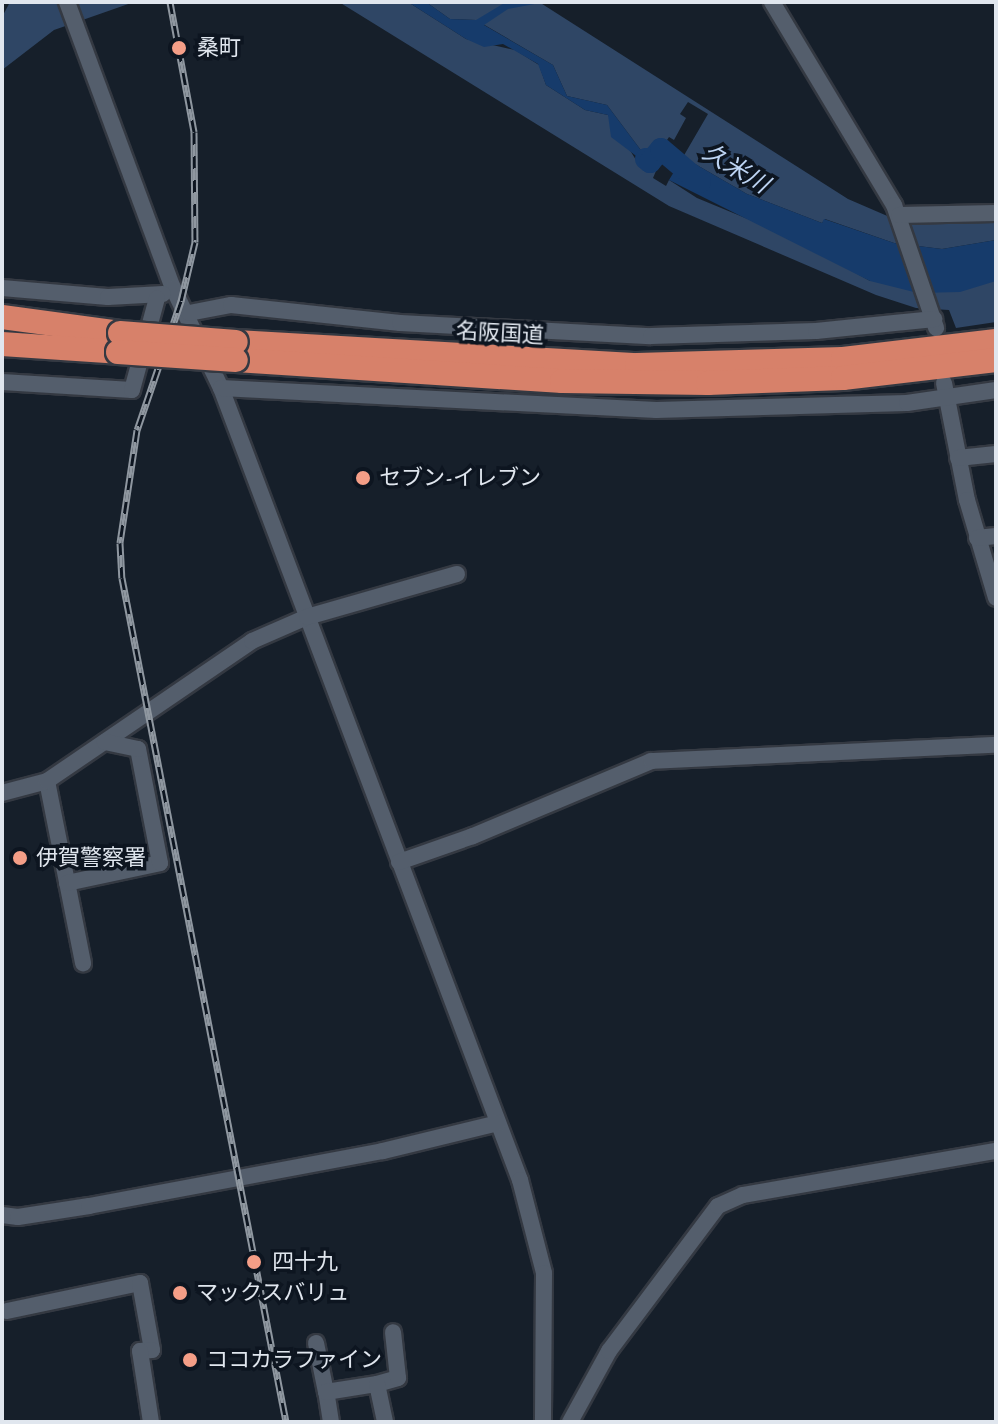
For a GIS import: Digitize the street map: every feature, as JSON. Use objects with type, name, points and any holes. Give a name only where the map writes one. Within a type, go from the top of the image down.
[{"type":"highway","points":[[2,317],[119,342]]},
{"type":"highway","name":"名阪国道","points":[[2,324],[119,342],[562,381],[708,383],[843,378],[996,360]]},
{"type":"highway","name":"名阪国道","points":[[236,351],[695,365],[843,359],[996,341]]},
{"type":"highway","points":[[2,352],[119,342]]},
{"type":"highway","name":"名阪国道","points":[[2,344],[119,342]]},
{"type":"street","points":[[67,2],[173,288],[189,313],[221,388],[536,1229],[544,1273],[543,1422]]},
{"type":"street","points":[[189,313],[231,305],[441,326],[651,336],[859,328],[934,320],[901,219],[772,2]]},
{"type":"street","points":[[901,219],[996,213]]},
{"type":"street","points":[[2,288],[157,298],[173,288]]},
{"type":"street","points":[[2,382],[132,390],[157,298]]},
{"type":"street","points":[[221,388],[656,410],[996,390]]},
{"type":"street","points":[[945,391],[977,538],[996,598]]},
{"type":"street","points":[[958,458],[996,454]]},
{"type":"street","points":[[977,538],[996,536]]},
{"type":"street","points":[[2,793],[47,781],[252,641],[307,617],[457,574]]},
{"type":"street","points":[[67,883],[160,863],[138,749],[105,742]]},
{"type":"street","points":[[399,862],[485,831],[651,761],[996,745]]},
{"type":"street","points":[[47,781],[83,963]]},
{"type":"street","points":[[2,1215],[18,1217],[89,1206],[383,1151],[498,1123]]},
{"type":"street","points":[[570,1422],[609,1351],[718,1206],[743,1195],[996,1151]]},
{"type":"street","points":[[7,1311],[140,1283],[152,1350],[140,1351],[151,1422]]},
{"type":"street","points":[[326,1392],[398,1378],[393,1332]]},
{"type":"street","points":[[316,1343],[331,1422]]},
{"type":"street","points":[[377,1384],[385,1422]]},
{"type":"shaded area","points":[[10,2],[134,2],[54,30],[2,70],[2,17]]},
{"type":"shaded area","points":[[339,2],[408,2],[466,39],[515,50],[539,65],[546,85],[585,110],[608,115],[636,160],[656,171],[653,178],[666,186],[669,180],[697,198],[791,237],[870,281],[996,281],[996,322],[956,328],[949,310],[916,308],[876,295],[669,206]]},
{"type":"shaded area","points":[[408,2],[426,2],[450,19],[476,20],[506,2],[545,2],[508,9],[484,25],[553,65],[567,96],[607,105],[643,153],[666,153],[656,171],[611,137],[608,115],[585,110],[546,85],[538,64],[503,44],[484,47],[466,39]]},
{"type":"shaded area","points":[[426,2],[539,2],[848,199],[892,218],[925,224],[996,214],[996,240],[942,249],[894,243],[825,219],[822,223],[747,194],[683,157],[708,114],[688,102],[680,114],[686,118],[674,140],[669,137],[661,149],[643,153],[607,105],[567,96],[553,65],[476,20],[450,19]]},
{"type":"shaded area","points":[[683,157],[747,194],[822,223],[824,219],[894,243],[942,249],[996,240],[996,281],[960,292],[918,293],[870,281],[669,180]]},
{"type":"waterway","name":"久米川","points":[[646,159],[650,162],[661,149],[700,182]]},
{"type":"railway","points":[[170,2],[194,132],[195,242],[181,301],[137,430],[120,543],[122,578],[286,1422]]},
{"type":"place","name":"桑町","points":[[179,48]]},
{"type":"place","name":"セブン-イレブン","points":[[363,478]]},
{"type":"place","name":"伊賀警察署","points":[[20,858]]},
{"type":"place","name":"四十九","points":[[254,1262]]},
{"type":"place","name":"マックスバリュ","points":[[180,1293]]},
{"type":"place","name":"ココカラファイン","points":[[190,1360]]}]
